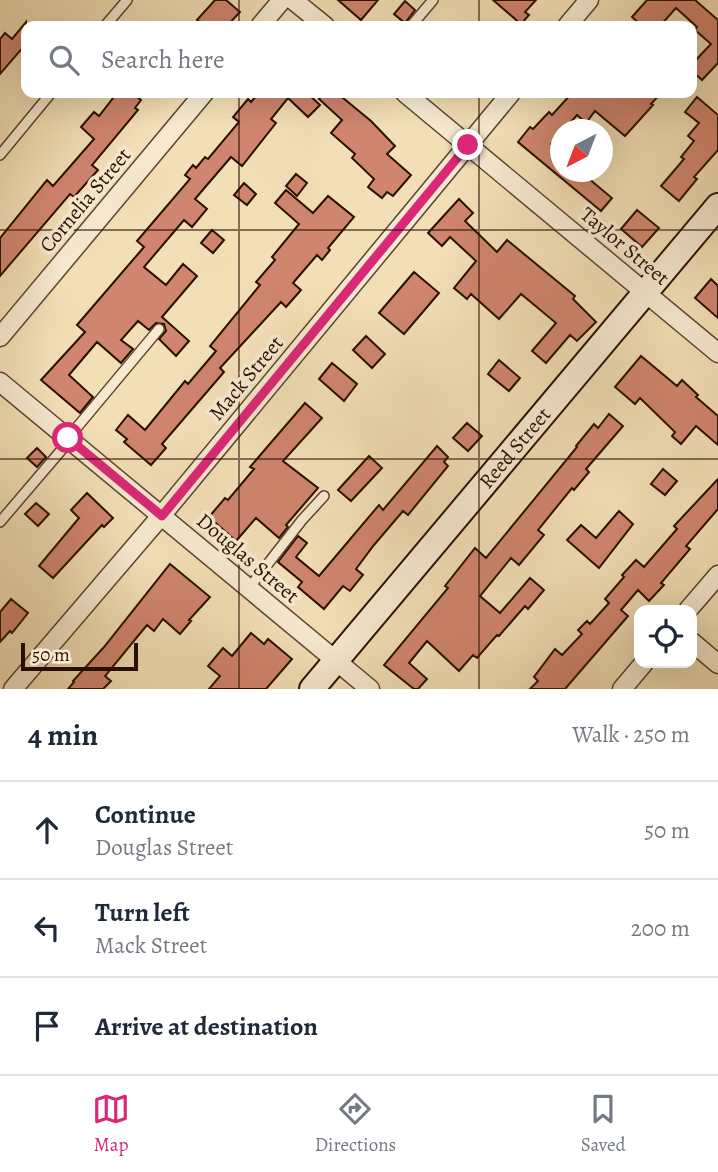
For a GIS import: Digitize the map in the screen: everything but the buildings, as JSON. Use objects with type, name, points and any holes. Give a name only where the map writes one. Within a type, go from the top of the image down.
[{"type":"street","points":[[264,21],[282,0]]},
{"type":"street","points":[[293,0],[318,21]]},
{"type":"street","points":[[571,21],[589,0]]},
{"type":"street","name":"Cornelia Street","points":[[0,337],[200,98]]},
{"type":"street","name":"Taylor Street","points":[[411,98],[718,353]]},
{"type":"street","name":"Mack Street","points":[[13,689],[162,516],[508,98]]},
{"type":"street","name":"Reed Street","points":[[312,689],[718,206]]},
{"type":"street","name":"Douglas Street","points":[[0,382],[370,689]]},
{"type":"street","points":[[692,605],[718,575]]},
{"type":"street","points":[[697,646],[718,664]]},
{"type":"street","points":[[622,689],[640,668]]},
{"type":"lane","points":[[109,21],[127,0]]},
{"type":"lane","points":[[415,21],[433,0]]},
{"type":"lane","points":[[0,155],[47,98]]},
{"type":"lane","points":[[0,522],[159,329]]},
{"type":"lane","points":[[248,588],[324,496]]},
{"type":"route","points":[[68,438],[162,516],[468,145]]}]
